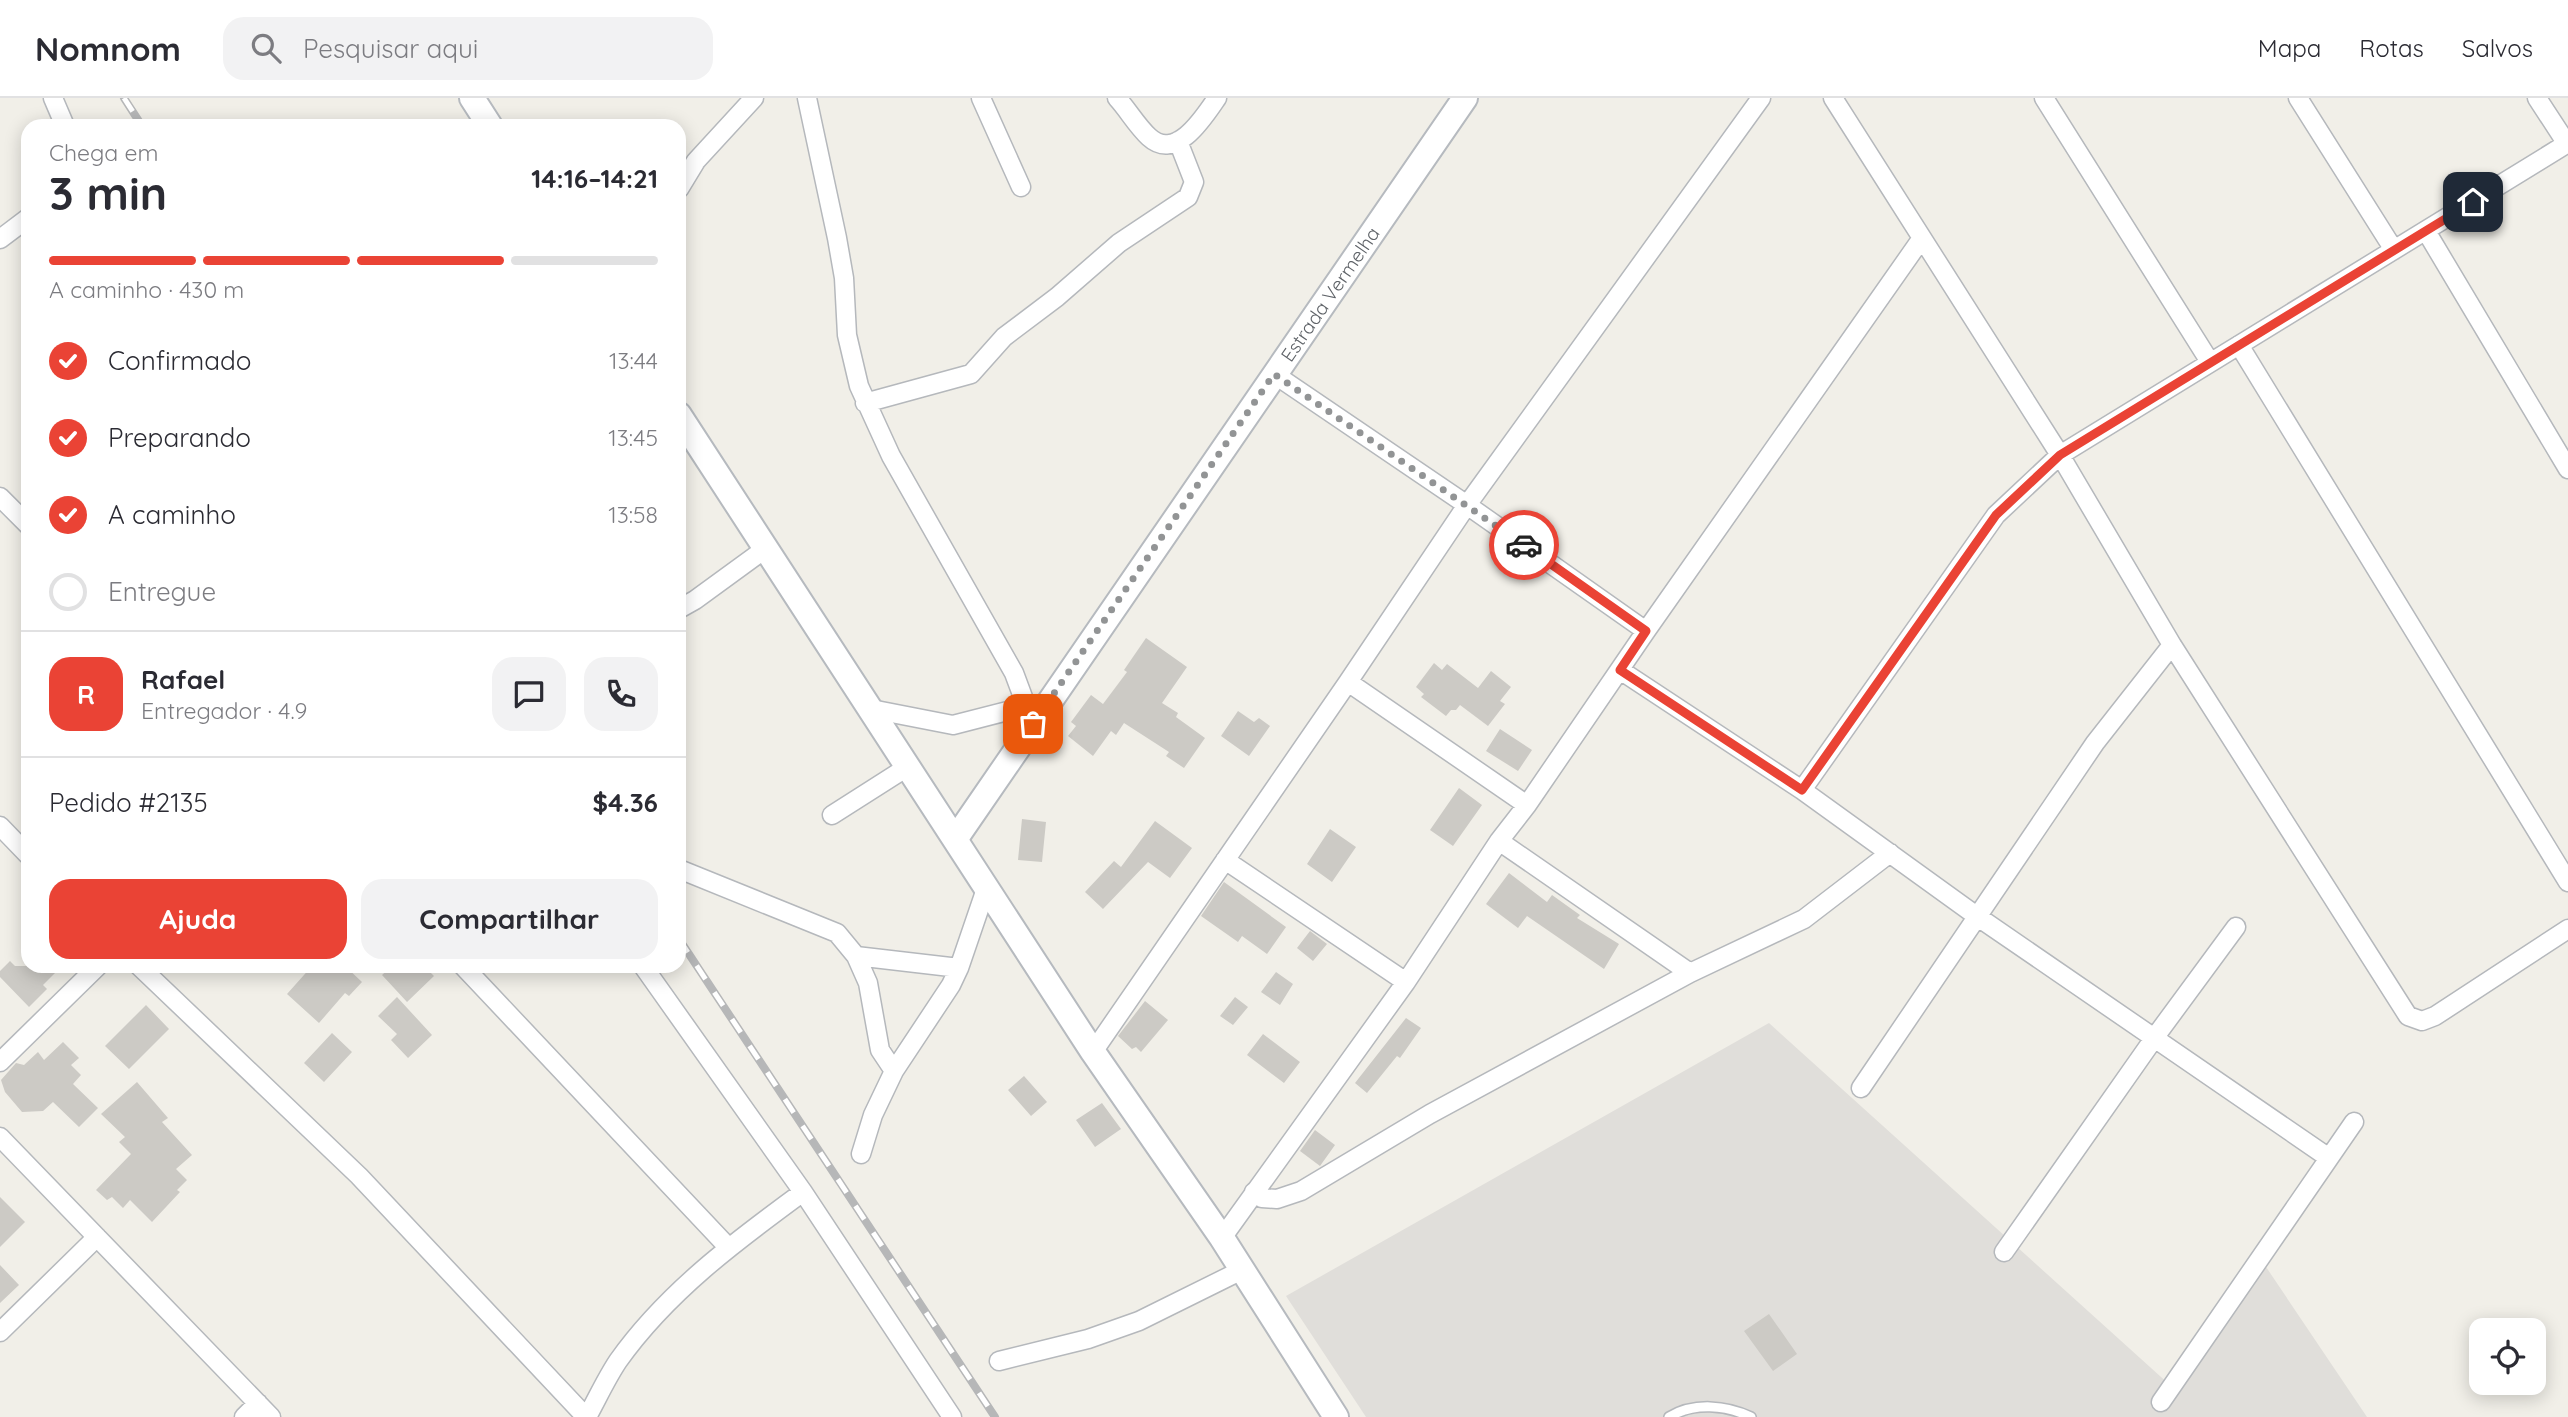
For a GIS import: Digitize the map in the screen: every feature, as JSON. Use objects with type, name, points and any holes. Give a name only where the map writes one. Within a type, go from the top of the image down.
[{"type":"street","points":[[53,98],[62,119]]},
{"type":"street","points":[[472,98],[486,119]]},
{"type":"street","points":[[686,177],[696,161],[754,98]]},
{"type":"street","points":[[807,98],[844,278],[847,335],[865,403],[911,493],[1014,673],[1030,715],[953,725],[871,709]]},
{"type":"street","points":[[981,98],[1021,187]]},
{"type":"street","points":[[1117,98],[1150,138],[1160,142],[1178,141],[1187,137],[1217,98]]},
{"type":"street","name":"Estrada Vermelha","points":[[956,838],[1030,715],[1274,374],[1465,98]]},
{"type":"street","points":[[1093,1052],[1467,505],[1761,98]]},
{"type":"street","points":[[1833,98],[2060,455],[2172,645],[2408,1016],[2422,1021],[2434,1016],[2568,929]]},
{"type":"street","points":[[2044,98],[2210,362]]},
{"type":"street","points":[[2298,98],[2394,250]]},
{"type":"street","points":[[1802,790],[1996,515],[2060,455],[2567,143],[2537,98]]},
{"type":"street","points":[[865,403],[971,374],[1004,337],[1058,297],[1119,243],[1188,197],[1194,182],[1178,141]]},
{"type":"street","points":[[0,239],[21,223]]},
{"type":"street","points":[[2426,231],[2568,469]]},
{"type":"street","points":[[1222,1238],[1406,982],[1499,841],[1527,805],[1922,238]]},
{"type":"street","points":[[2239,345],[2568,883]]},
{"type":"street","points":[[1274,374],[1646,631]]},
{"type":"street","points":[[686,426],[1093,1052],[1222,1238],[1331,1415]]},
{"type":"street","points":[[0,497],[21,518]]},
{"type":"street","points":[[686,605],[765,549]]},
{"type":"street","points":[[1861,1088],[2095,743],[2172,645]]},
{"type":"street","points":[[1620,670],[1802,790],[1978,917],[2329,1158]]},
{"type":"street","points":[[1348,682],[1527,805]]},
{"type":"street","points":[[832,815],[908,766]]},
{"type":"street","points":[[0,826],[21,848]]},
{"type":"street","points":[[1499,841],[1690,973]]},
{"type":"street","points":[[1254,1192],[1262,1198],[1277,1199],[1301,1191],[1430,1114],[1690,973],[1804,919],[1890,853]]},
{"type":"street","points":[[1225,860],[1406,982]]},
{"type":"street","points":[[686,872],[836,933],[856,956],[867,983],[880,1050],[894,1071]]},
{"type":"street","points":[[861,1154],[873,1115],[894,1071],[960,968],[987,886]]},
{"type":"street","points":[[2004,1252],[2236,927]]},
{"type":"street","points":[[856,956],[960,968]]},
{"type":"street","points":[[0,1062],[91,973]]},
{"type":"street","points":[[146,973],[359,1176],[587,1417],[618,1362],[653,1319],[728,1247],[803,1192]]},
{"type":"street","points":[[470,973],[728,1247]]},
{"type":"street","points":[[648,973],[803,1192],[952,1417]]},
{"type":"street","points":[[2161,1402],[2354,1122]]},
{"type":"street","points":[[0,1137],[271,1417]]},
{"type":"street","points":[[0,1332],[97,1237]]},
{"type":"street","points":[[999,1361],[1088,1339],[1139,1321],[1242,1270]]},
{"type":"street","points":[[244,1417],[258,1403]]},
{"type":"lane","points":[[1669,1417],[1678,1412],[1706,1407],[1734,1408],[1751,1417]]},
{"type":"shaded area","points":[[1769,1023],[2171,1386],[2260,1258],[2367,1417],[1366,1417],[1286,1296]]},
{"type":"building","points":[[1146,638],[1187,667],[1162,703],[1178,713],[1176,717],[1205,738],[1184,768],[1166,756],[1169,752],[1124,723],[1116,735],[1111,731],[1093,756],[1068,736],[1076,726],[1071,722],[1091,695],[1103,704],[1127,672],[1124,670]]},
{"type":"building","points":[[1434,663],[1442,670],[1447,664],[1478,688],[1491,671],[1511,687],[1500,701],[1505,704],[1488,726],[1460,705],[1446,716],[1421,697],[1424,694],[1416,687]]},
{"type":"building","points":[[1238,711],[1254,722],[1259,718],[1270,726],[1249,756],[1221,736]]},
{"type":"building","points":[[1500,729],[1532,750],[1518,771],[1486,751]]},
{"type":"building","points":[[1459,788],[1482,805],[1453,846],[1430,830]]},
{"type":"building","points":[[1022,819],[1046,822],[1042,862],[1018,860]]},
{"type":"building","points":[[1155,821],[1192,848],[1170,878],[1148,862],[1103,909],[1085,892],[1114,861],[1121,867]]},
{"type":"building","points":[[1330,829],[1356,847],[1332,882],[1307,864]]},
{"type":"building","points":[[1509,873],[1547,902],[1552,895],[1580,915],[1577,918],[1619,944],[1604,969],[1527,916],[1518,928],[1486,904]]},
{"type":"building","points":[[1224,882],[1286,927],[1267,954],[1242,936],[1238,942],[1201,916]]},
{"type":"building","points":[[1310,931],[1327,944],[1313,961],[1297,948]]},
{"type":"building","points":[[10,961],[15,966],[21,966],[21,973],[55,973],[43,985],[47,989],[29,1007],[0,977],[0,971]]},
{"type":"building","points":[[1276,972],[1293,984],[1280,1005],[1261,992]]},
{"type":"building","points":[[306,973],[352,973],[362,982],[349,996],[345,993],[319,1023],[287,994]]},
{"type":"building","points":[[431,973],[434,976],[407,1002],[382,975]]},
{"type":"building","points":[[397,997],[432,1035],[408,1058],[391,1040],[397,1034],[378,1016]]},
{"type":"building","points":[[1235,997],[1248,1007],[1233,1025],[1220,1016]]},
{"type":"building","points":[[1145,1001],[1168,1020],[1141,1052],[1136,1047],[1132,1049],[1118,1036]]},
{"type":"building","points":[[146,1005],[169,1029],[129,1069],[105,1046]]},
{"type":"building","points":[[1406,1018],[1421,1028],[1400,1058],[1397,1056],[1367,1093],[1355,1083]]},
{"type":"building","points":[[332,1033],[352,1052],[324,1082],[304,1063]]},
{"type":"building","points":[[1263,1034],[1300,1062],[1284,1083],[1247,1055]]},
{"type":"building","points":[[63,1042],[79,1058],[71,1065],[81,1075],[73,1084],[98,1108],[79,1127],[53,1102],[43,1111],[22,1112],[5,1092],[1,1080],[16,1063],[24,1065],[38,1052],[44,1060]]},
{"type":"building","points":[[1024,1076],[1047,1102],[1031,1116],[1008,1090]]},
{"type":"building","points":[[137,1082],[168,1118],[162,1122],[192,1155],[176,1169],[187,1180],[177,1190],[180,1192],[152,1222],[130,1200],[123,1208],[112,1197],[107,1200],[96,1190],[131,1154],[119,1142],[125,1137],[101,1114]]},
{"type":"building","points":[[1102,1103],[1121,1129],[1095,1147],[1076,1120]]},
{"type":"building","points":[[1315,1130],[1335,1145],[1320,1166],[1300,1151]]},
{"type":"building","points":[[0,1197],[25,1222],[0,1247]]},
{"type":"building","points":[[0,1265],[19,1285],[0,1303]]},
{"type":"building","points":[[1769,1314],[1797,1354],[1773,1371],[1744,1331]]},
{"type":"railway","points":[[124,98],[138,119]]},
{"type":"railway","points":[[686,950],[995,1417]]},
{"type":"way so far","points":[[1033,724],[1274,374],[1524,545]]},
{"type":"route","points":[[1524,545],[1646,631],[1620,670],[1802,790],[1996,515],[2060,455],[2473,202]]}]
